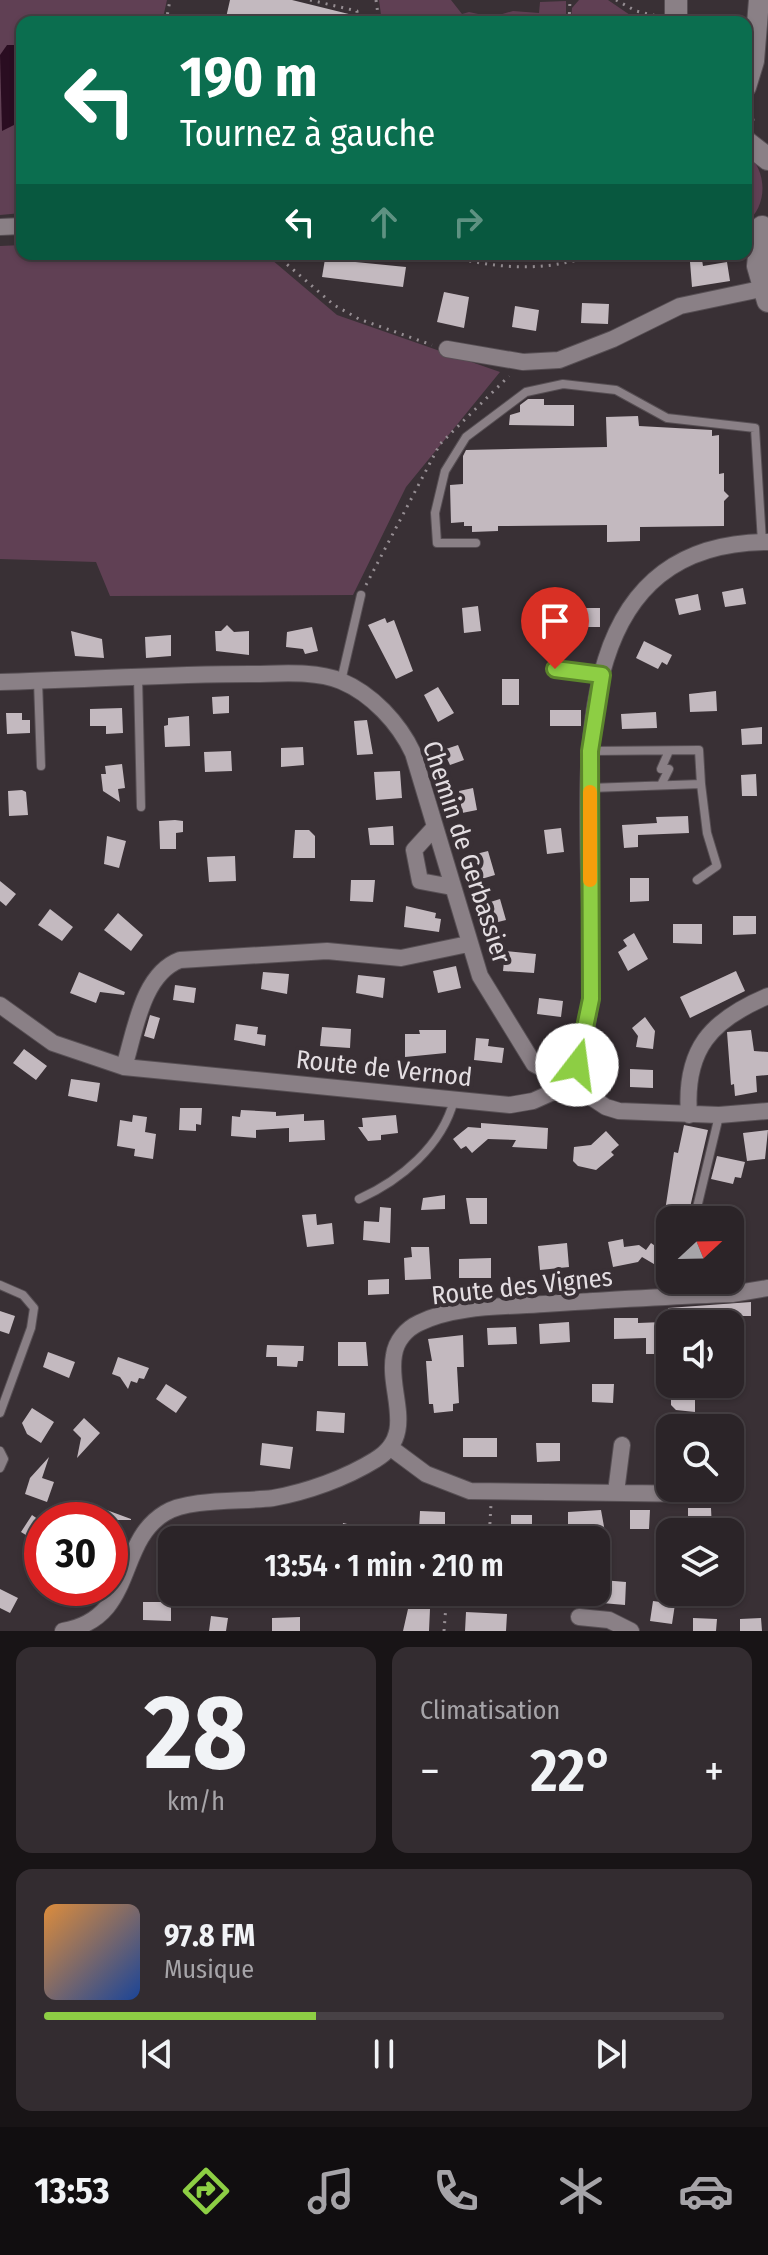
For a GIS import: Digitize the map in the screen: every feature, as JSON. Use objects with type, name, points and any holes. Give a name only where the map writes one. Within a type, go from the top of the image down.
[{"type":"main road","points":[[752,141],[768,159]]},
{"type":"main road","points":[[752,256],[759,228]]},
{"type":"main road","points":[[751,260],[766,295]]},
{"type":"street","points":[[752,68],[759,0]]},
{"type":"street","points":[[447,349],[523,362],[559,360],[613,339],[680,306],[766,295]]},
{"type":"street","points":[[765,542],[703,550],[677,561],[647,584],[620,621],[602,675],[590,751],[591,999],[586,1033],[571,1084],[611,1109],[689,1115],[768,1111]]},
{"type":"street","name":"Chemin de Gerbassier","points":[[0,682],[273,674],[341,681],[373,702],[407,741],[468,944],[493,1000],[529,1059],[571,1084]]},
{"type":"street","points":[[435,827],[414,850],[420,881],[452,887]]},
{"type":"street","points":[[124,1067],[153,982],[167,966],[180,960],[327,951],[401,958],[468,944]]},
{"type":"street","points":[[689,1115],[692,1071],[709,1032],[726,1015],[768,996]]},
{"type":"street","name":"Route de Vernod","points":[[0,1005],[53,1043],[124,1067],[519,1105],[571,1084]]},
{"type":"street","name":"Route des Vignes","points":[[744,1292],[768,1288]]},
{"type":"street","name":"Route des Vignes","points":[[391,1448],[400,1422],[393,1355],[403,1335],[416,1324],[447,1314],[656,1291]]},
{"type":"street","points":[[616,1492],[622,1445]]},
{"type":"street","points":[[63,1631],[105,1612],[120,1589],[146,1531],[167,1511],[292,1494],[367,1465],[391,1448],[450,1485],[491,1492],[656,1493]]},
{"type":"street","points":[[579,1617],[609,1620],[631,1631]]},
{"type":"lane","points":[[476,543],[437,543],[435,513],[445,471],[466,437],[502,409],[526,392],[563,384],[616,390],[667,418],[755,428],[765,542]]},
{"type":"lane","points":[[341,681],[361,595]]},
{"type":"lane","points":[[555,669],[602,675]]},
{"type":"lane","points":[[138,677],[141,807]]},
{"type":"lane","points":[[38,681],[41,766]]},
{"type":"lane","points":[[590,751],[699,750],[707,833],[717,866],[697,880]]},
{"type":"lane","points":[[661,785],[669,769],[661,769],[669,751]]},
{"type":"lane","points":[[590,788],[701,784]]},
{"type":"lane","points":[[359,1199],[393,1182],[412,1167],[440,1128],[454,1100]]},
{"type":"lane","points":[[697,1206],[719,1115]]},
{"type":"lane","points":[[0,1285],[23,1295],[34,1308],[31,1328],[0,1413]]},
{"type":"lane","points":[[0,1451],[4,1459],[0,1468]]},
{"type":"path","points":[[310,0],[357,11],[357,16]]},
{"type":"path","points":[[563,0],[570,0]]},
{"type":"path","points":[[616,0],[636,11],[665,16]]},
{"type":"path","points":[[282,260],[334,305],[359,319],[447,349]]},
{"type":"path","points":[[465,260],[505,269],[578,260]]},
{"type":"path","points":[[490,1526],[491,1492]]},
{"type":"path","points":[[444,1631],[446,1606]]},
{"type":"shaded area","points":[[0,0],[167,0],[163,16],[16,16],[16,214],[0,215]]},
{"type":"shaded area","points":[[379,0],[451,0],[462,14],[469,12],[487,16],[381,16]]},
{"type":"shaded area","points":[[579,0],[608,0],[634,16],[571,16],[572,8]]},
{"type":"shaded area","points":[[566,1],[566,16],[496,16],[513,11],[539,13],[540,2]]},
{"type":"shaded area","points":[[7,45],[16,45],[16,124],[2,131],[0,55]]},
{"type":"shaded area","points":[[752,159],[762,188],[752,217]]},
{"type":"shaded area","points":[[16,245],[16,260],[272,260],[337,315],[500,372],[406,487],[353,595],[110,596],[96,562],[0,559],[0,246]]},
{"type":"building","points":[[230,0],[292,0],[357,16],[226,16]]},
{"type":"building","points":[[325,260],[406,267],[403,287],[322,277]]},
{"type":"building","points":[[702,260],[703,266],[727,262],[730,281],[692,287],[690,262]]},
{"type":"building","points":[[444,292],[469,297],[464,328],[437,322]]},
{"type":"building","points":[[582,303],[609,304],[608,324],[581,323]]},
{"type":"building","points":[[515,306],[539,310],[536,331],[512,327]]},
{"type":"building","points":[[528,399],[544,399],[544,405],[574,405],[574,426],[509,425],[510,415],[520,412],[520,405]]},
{"type":"building","points":[[638,416],[639,426],[712,430],[712,436],[719,435],[719,474],[724,473],[724,491],[729,496],[724,501],[724,526],[640,527],[640,541],[607,542],[607,525],[498,526],[498,531],[472,532],[472,526],[464,526],[464,522],[451,523],[450,485],[463,484],[463,456],[466,450],[607,447],[606,417]]},
{"type":"building","points":[[743,588],[746,604],[725,607],[722,592]]},
{"type":"building","points":[[698,594],[701,610],[679,615],[675,599]]},
{"type":"building","points":[[478,606],[481,631],[464,633],[462,608]]},
{"type":"building","points":[[574,608],[600,608],[600,627],[574,627]]},
{"type":"building","points":[[524,615],[551,615],[552,635],[524,631]]},
{"type":"building","points":[[385,618],[387,623],[394,620],[413,671],[396,679],[368,625]]},
{"type":"building","points":[[227,625],[234,632],[249,631],[249,655],[216,651],[215,631],[221,631]]},
{"type":"building","points":[[312,627],[318,651],[305,654],[303,649],[286,647],[287,632]]},
{"type":"building","points":[[71,631],[102,639],[104,658],[75,656]]},
{"type":"building","points":[[171,635],[171,656],[146,658],[145,637]]},
{"type":"building","points":[[644,641],[672,655],[667,665],[662,662],[658,669],[636,658]]},
{"type":"building","points":[[502,679],[519,679],[519,705],[502,705]]},
{"type":"building","points":[[438,687],[454,713],[438,722],[424,695]]},
{"type":"building","points":[[716,691],[717,711],[690,712],[689,694]]},
{"type":"building","points":[[229,696],[229,713],[213,714],[212,697]]},
{"type":"building","points":[[122,708],[123,733],[106,734],[106,726],[90,726],[90,709]]},
{"type":"building","points":[[550,710],[581,710],[581,726],[550,726]]},
{"type":"building","points":[[656,712],[657,728],[622,729],[621,714]]},
{"type":"building","points":[[6,713],[22,713],[22,720],[30,720],[30,733],[7,734]]},
{"type":"building","points":[[189,716],[190,746],[165,747],[164,726],[168,725],[168,718]]},
{"type":"building","points":[[367,720],[373,754],[357,755],[354,721]]},
{"type":"building","points":[[762,727],[762,744],[742,745],[741,729]]},
{"type":"building","points":[[458,745],[464,760],[450,765],[443,750]]},
{"type":"building","points":[[303,747],[304,765],[281,767],[281,748]]},
{"type":"building","points":[[231,751],[232,771],[205,772],[204,752]]},
{"type":"building","points":[[122,764],[125,788],[118,789],[120,802],[103,791],[101,774],[106,774],[105,766]]},
{"type":"building","points":[[400,771],[402,798],[376,800],[374,772]]},
{"type":"building","points":[[756,774],[757,796],[742,796],[741,775]]},
{"type":"building","points":[[473,788],[477,810],[462,813],[459,791]]},
{"type":"building","points":[[8,791],[26,792],[28,815],[9,816]]},
{"type":"building","points":[[688,816],[689,833],[638,835],[638,847],[624,848],[622,825],[657,823],[656,817]]},
{"type":"building","points":[[159,821],[183,821],[183,832],[176,833],[176,849],[160,849]]},
{"type":"building","points":[[393,826],[394,845],[370,845],[368,828]]},
{"type":"building","points":[[561,828],[564,852],[547,854],[544,830]]},
{"type":"building","points":[[295,830],[309,830],[315,836],[315,858],[293,858]]},
{"type":"building","points":[[107,836],[126,841],[119,868],[104,864]]},
{"type":"building","points":[[488,851],[495,875],[478,880],[468,856]]},
{"type":"building","points":[[235,856],[236,881],[209,882],[207,857]]},
{"type":"building","points":[[630,878],[649,878],[649,901],[630,902]]},
{"type":"building","points":[[351,880],[375,880],[373,902],[350,901]]},
{"type":"building","points":[[0,881],[16,894],[6,906],[0,901]]},
{"type":"building","points":[[500,899],[506,920],[490,924],[484,904]]},
{"type":"building","points":[[406,906],[436,913],[435,918],[441,919],[439,932],[404,927]]},
{"type":"building","points":[[50,909],[73,927],[62,941],[38,925]]},
{"type":"building","points":[[118,913],[143,935],[131,951],[104,930]]},
{"type":"building","points":[[733,916],[756,916],[756,934],[733,935]]},
{"type":"building","points":[[673,924],[702,924],[702,944],[673,943]]},
{"type":"building","points":[[634,933],[648,959],[628,971],[618,952],[627,946],[623,940]]},
{"type":"building","points":[[505,951],[536,954],[534,973],[503,971]]},
{"type":"building","points":[[456,966],[461,988],[438,993],[433,971]]},
{"type":"building","points":[[736,971],[745,991],[690,1018],[680,997]]},
{"type":"building","points":[[79,972],[125,992],[124,995],[100,992],[96,1003],[70,993]]},
{"type":"building","points":[[263,972],[289,974],[287,994],[261,989]]},
{"type":"building","points":[[358,975],[385,978],[383,998],[356,993]]},
{"type":"building","points":[[175,985],[196,988],[194,1003],[173,1000]]},
{"type":"building","points":[[539,998],[563,1001],[561,1017],[537,1014]]},
{"type":"building","points":[[150,1015],[160,1018],[154,1039],[144,1036]]},
{"type":"building","points":[[645,1017],[655,1031],[653,1049],[636,1047],[638,1036],[632,1028]]},
{"type":"building","points":[[236,1024],[258,1027],[257,1034],[266,1035],[265,1046],[234,1040]]},
{"type":"building","points":[[322,1027],[351,1029],[350,1048],[320,1046]]},
{"type":"building","points":[[419,1030],[446,1030],[446,1053],[405,1057],[405,1034],[420,1034]]},
{"type":"building","points":[[751,1030],[754,1051],[768,1052],[768,1075],[756,1076],[757,1092],[735,1096],[734,1084],[731,1085],[727,1032]]},
{"type":"building","points":[[476,1038],[489,1039],[488,1046],[504,1048],[502,1063],[474,1060]]},
{"type":"building","points":[[24,1049],[47,1066],[36,1080],[13,1063]]},
{"type":"building","points":[[630,1069],[653,1070],[653,1088],[630,1087]]},
{"type":"building","points":[[71,1079],[100,1083],[97,1102],[68,1096]]},
{"type":"building","points":[[180,1108],[202,1108],[201,1125],[196,1124],[196,1131],[179,1130]]},
{"type":"building","points":[[241,1110],[276,1112],[276,1116],[304,1114],[304,1121],[324,1120],[325,1140],[289,1142],[289,1128],[256,1130],[256,1138],[231,1136],[232,1116],[240,1117]]},
{"type":"building","points":[[133,1115],[147,1117],[145,1132],[156,1134],[153,1159],[134,1156],[135,1149],[117,1146],[120,1120],[132,1122]]},
{"type":"building","points":[[396,1115],[398,1133],[381,1135],[381,1140],[368,1141],[358,1127],[363,1127],[362,1118]]},
{"type":"building","points":[[481,1123],[548,1128],[547,1149],[512,1147],[516,1140],[488,1139],[472,1153],[466,1146],[461,1149],[453,1139],[468,1127],[481,1128]]},
{"type":"building","points":[[684,1125],[708,1130],[690,1206],[666,1206],[674,1152],[678,1153]]},
{"type":"building","points":[[768,1130],[765,1159],[747,1161],[743,1133]]},
{"type":"building","points":[[606,1131],[619,1145],[611,1152],[614,1155],[596,1170],[578,1166],[573,1161],[574,1147],[591,1145]]},
{"type":"building","points":[[717,1156],[745,1162],[741,1178],[735,1177],[733,1184],[711,1179]]},
{"type":"building","points":[[445,1195],[445,1209],[421,1210],[423,1198]]},
{"type":"building","points":[[466,1198],[487,1198],[487,1224],[470,1224]]},
{"type":"building","points":[[380,1207],[391,1208],[390,1243],[363,1240],[364,1221],[379,1222]]},
{"type":"building","points":[[316,1214],[317,1225],[332,1223],[334,1244],[307,1247],[302,1215]]},
{"type":"building","points":[[623,1239],[624,1247],[639,1245],[646,1250],[651,1243],[656,1247],[656,1265],[642,1257],[638,1262],[613,1267],[608,1242]]},
{"type":"building","points":[[567,1243],[569,1267],[540,1270],[538,1246]]},
{"type":"building","points":[[411,1247],[429,1247],[431,1279],[405,1280],[404,1258],[412,1257]]},
{"type":"building","points":[[491,1258],[491,1278],[459,1278],[459,1259]]},
{"type":"building","points":[[389,1279],[389,1294],[368,1295],[368,1280]]},
{"type":"building","points":[[751,1302],[751,1316],[744,1316],[744,1310],[668,1308]]},
{"type":"building","points":[[0,1311],[15,1316],[9,1334],[0,1331]]},
{"type":"building","points":[[614,1318],[638,1318],[638,1323],[656,1322],[656,1354],[646,1354],[646,1338],[614,1339]]},
{"type":"building","points":[[569,1322],[570,1342],[540,1344],[539,1324]]},
{"type":"building","points":[[516,1327],[517,1344],[488,1345],[487,1328]]},
{"type":"building","points":[[463,1335],[464,1367],[457,1367],[459,1403],[453,1404],[453,1411],[434,1413],[433,1404],[429,1404],[426,1361],[432,1361],[428,1339]]},
{"type":"building","points":[[338,1342],[366,1342],[368,1366],[338,1366]]},
{"type":"building","points":[[267,1345],[304,1346],[303,1361],[298,1361],[297,1367],[277,1366],[277,1357],[266,1357]]},
{"type":"building","points":[[48,1352],[75,1362],[69,1378],[43,1367]]},
{"type":"building","points":[[118,1357],[149,1368],[144,1379],[139,1378],[137,1383],[131,1381],[128,1389],[120,1377],[112,1374]]},
{"type":"building","points":[[166,1384],[187,1397],[176,1413],[156,1399]]},
{"type":"building","points":[[592,1384],[614,1384],[613,1403],[592,1402]]},
{"type":"building","points":[[671,1398],[695,1398],[695,1412],[676,1410],[671,1405]]},
{"type":"building","points":[[32,1408],[54,1422],[41,1443],[27,1434],[22,1423]]},
{"type":"building","points":[[317,1411],[345,1413],[344,1433],[316,1431]]},
{"type":"building","points":[[84,1418],[100,1433],[77,1458],[81,1438],[73,1430]]},
{"type":"building","points":[[463,1438],[497,1438],[497,1457],[463,1457]]},
{"type":"building","points":[[262,1443],[293,1447],[290,1469],[260,1465]]},
{"type":"building","points":[[536,1443],[560,1443],[560,1461],[537,1462]]},
{"type":"building","points":[[49,1457],[42,1478],[54,1482],[47,1502],[25,1494],[30,1478]]},
{"type":"building","points":[[688,1508],[711,1508],[711,1518],[688,1518]]},
{"type":"building","points":[[601,1510],[604,1526],[568,1526],[568,1512]]},
{"type":"building","points":[[630,1510],[650,1510],[649,1529],[630,1529]]},
{"type":"building","points":[[420,1511],[445,1512],[445,1526],[419,1526]]},
{"type":"building","points":[[511,1515],[532,1515],[532,1526],[511,1526]]},
{"type":"building","points":[[610,1581],[626,1582],[625,1605],[610,1604]]},
{"type":"building","points":[[0,1589],[18,1598],[10,1613],[0,1608]]},
{"type":"building","points":[[653,1601],[656,1606],[675,1606],[672,1624],[650,1621]]},
{"type":"building","points":[[143,1602],[171,1606],[171,1621],[143,1620]]},
{"type":"building","points":[[408,1609],[430,1609],[429,1631],[403,1631]]},
{"type":"building","points":[[466,1612],[507,1614],[506,1631],[465,1631]]},
{"type":"building","points":[[211,1616],[228,1618],[226,1631],[209,1631]]},
{"type":"building","points":[[300,1617],[300,1631],[272,1631],[272,1618]]},
{"type":"building","points":[[693,1618],[717,1619],[716,1631],[693,1631]]},
{"type":"building","points":[[761,1618],[762,1631],[740,1631],[740,1619]]},
{"type":"slow traffic","points":[[590,792],[590,880]]},
{"type":"route","points":[[555,669],[602,675],[590,751],[591,999],[577,1065]]}]
